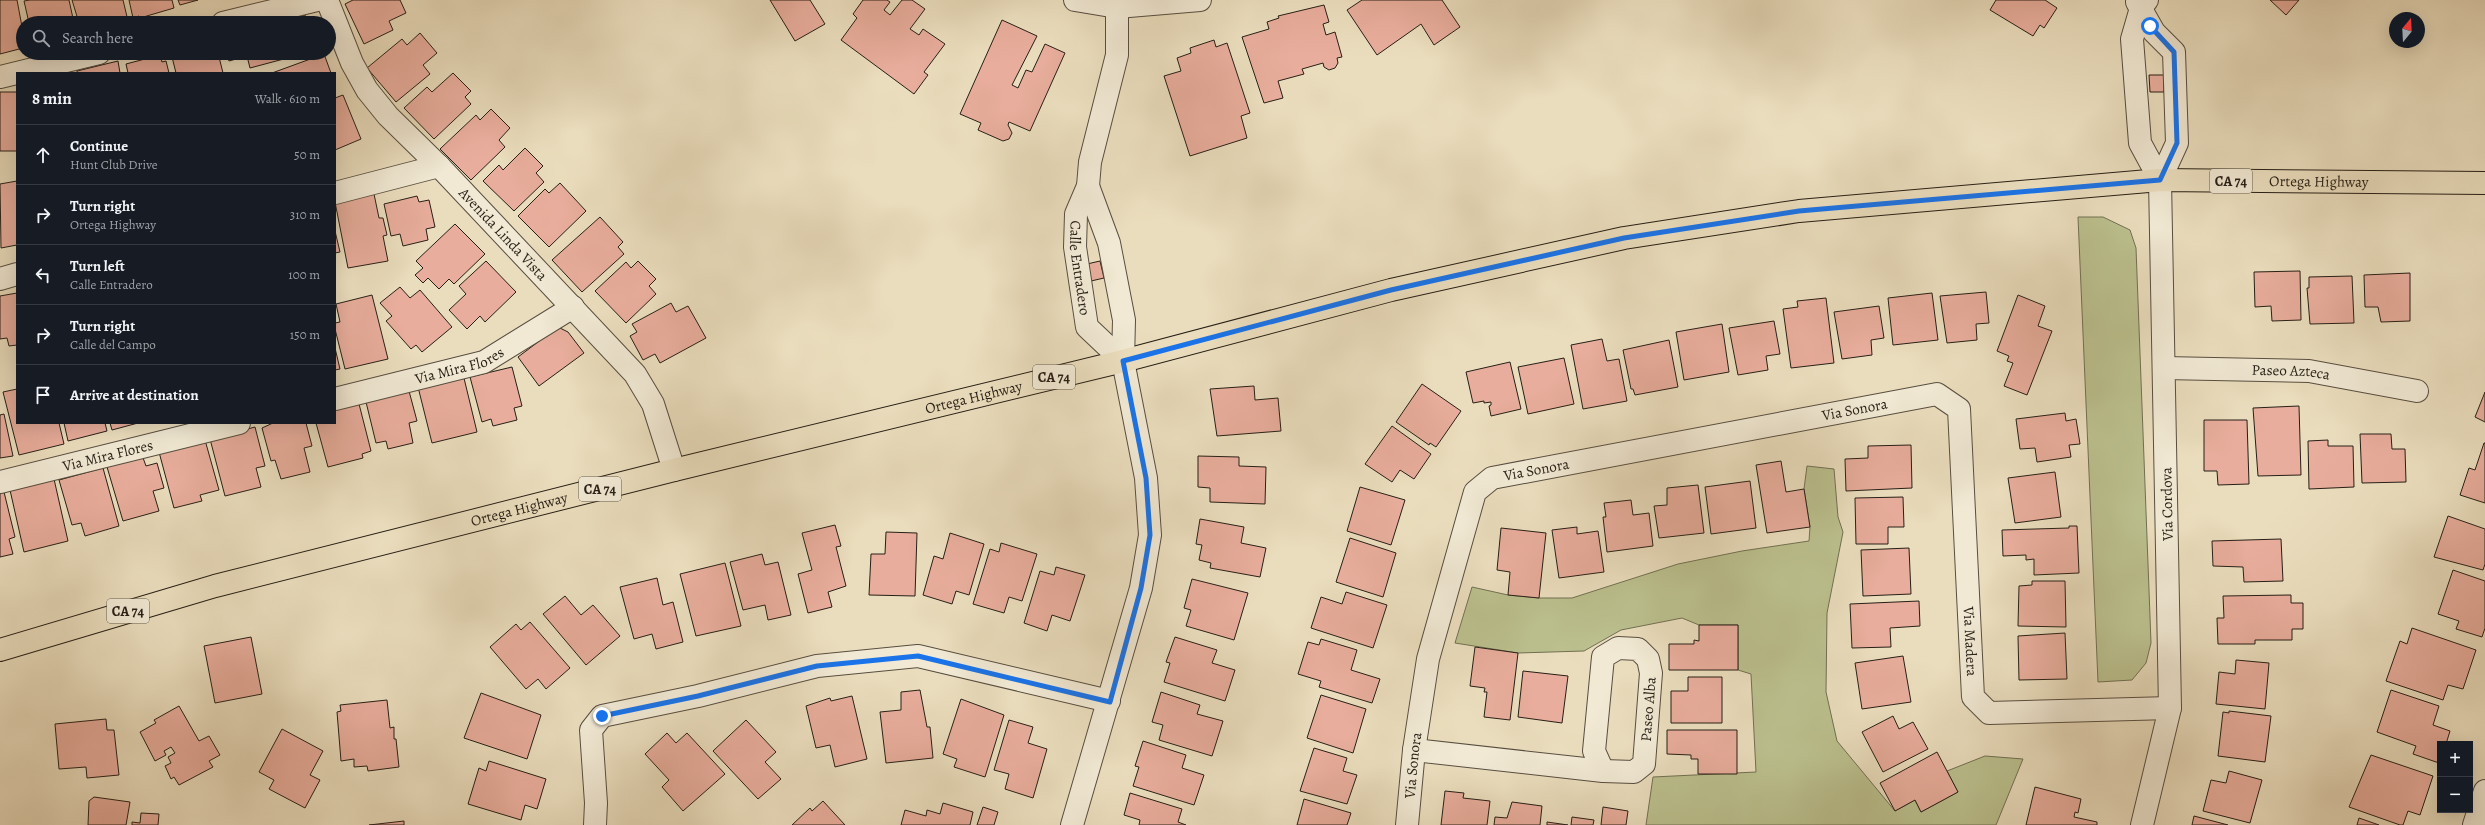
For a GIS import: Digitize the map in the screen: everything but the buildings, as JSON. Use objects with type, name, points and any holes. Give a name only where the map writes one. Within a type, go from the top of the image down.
[{"type":"main road","name":"Ortega Highway","points":[[0,650],[215,586],[674,470],[1123,361],[1391,290],[1624,238],[1799,211],[2160,180],[2485,182]]},
{"type":"street","points":[[252,16],[317,0]]},
{"type":"street","name":"Avenida Linda Vista","points":[[327,0],[333,16]]},
{"type":"street","points":[[1075,0],[1117,7],[1200,0]]},
{"type":"street","points":[[2141,3],[2154,32],[2174,52],[2177,143],[2160,180]]},
{"type":"street","points":[[2141,3],[2132,39],[2140,144],[2160,180]]},
{"type":"street","name":"Calle Entradero","points":[[1117,7],[1117,55],[1090,162],[1088,186],[1076,214],[1075,247],[1087,327],[1123,361]]},
{"type":"street","name":"Avenida Linda Vista","points":[[336,23],[352,63],[367,90],[388,116],[439,166],[635,374],[653,404],[674,470]]},
{"type":"street","points":[[21,72],[70,60]]},
{"type":"street","points":[[0,77],[16,73]]},
{"type":"street","points":[[336,193],[439,166]]},
{"type":"street","name":"Via Cordova","points":[[2142,825],[2170,708],[2160,180]]},
{"type":"street","name":"Calle Entradero","points":[[1072,825],[1110,702],[1141,588],[1150,535],[1146,478],[1123,361],[1124,320],[1109,243],[1088,186]]},
{"type":"street","points":[[1075,247],[1109,243]]},
{"type":"street","points":[[0,279],[16,274]]},
{"type":"street","name":"Via Mira Flores","points":[[336,399],[484,362],[573,307]]},
{"type":"street","name":"Paseo Azteca","points":[[2164,368],[2309,371],[2416,391]]},
{"type":"street","name":"Via Madera","points":[[1937,394],[1959,409],[1973,696],[1989,713],[2170,708]]},
{"type":"street","name":"Via Sonora","points":[[1407,825],[1414,750],[1428,659],[1475,492],[1492,478],[1937,394]]},
{"type":"street","name":"Via Mira Flores","points":[[0,482],[235,424]]},
{"type":"street","name":"Paseo Alba","points":[[1414,750],[1603,771],[1634,772],[1644,764],[1651,673],[1648,659],[1638,649],[1618,648],[1603,657],[1594,751],[1603,771]]},
{"type":"street","points":[[594,825],[596,803],[591,730],[602,716],[698,696],[817,666],[918,656],[1110,702]]},
{"type":"street","points":[[2474,825],[2485,791]]},
{"type":"green space","points":[[2078,217],[2103,217],[2130,230],[2136,248],[2151,643],[2146,663],[2132,680],[2098,682]]},
{"type":"green space","points":[[1807,466],[1834,469],[1838,517],[1843,532],[1827,613],[1826,692],[1837,741],[1895,811],[1915,800],[1921,812],[1958,792],[1947,771],[1985,756],[2023,759],[1996,825],[1646,825],[1653,777],[1756,772],[1751,674],[1738,670],[1738,625],[1699,625],[1682,618],[1621,630],[1584,651],[1518,653],[1455,643],[1472,587],[1508,595],[1539,598],[1572,598],[1678,564],[1742,551],[1809,541],[1810,527],[1804,489]]},
{"type":"route","points":[[602,716],[698,696],[817,666],[918,656],[1110,702],[1141,588],[1150,535],[1146,478],[1123,361],[1391,290],[1624,238],[1799,211],[1969,195],[2160,180],[2177,143],[2174,52],[2150,26]]}]
